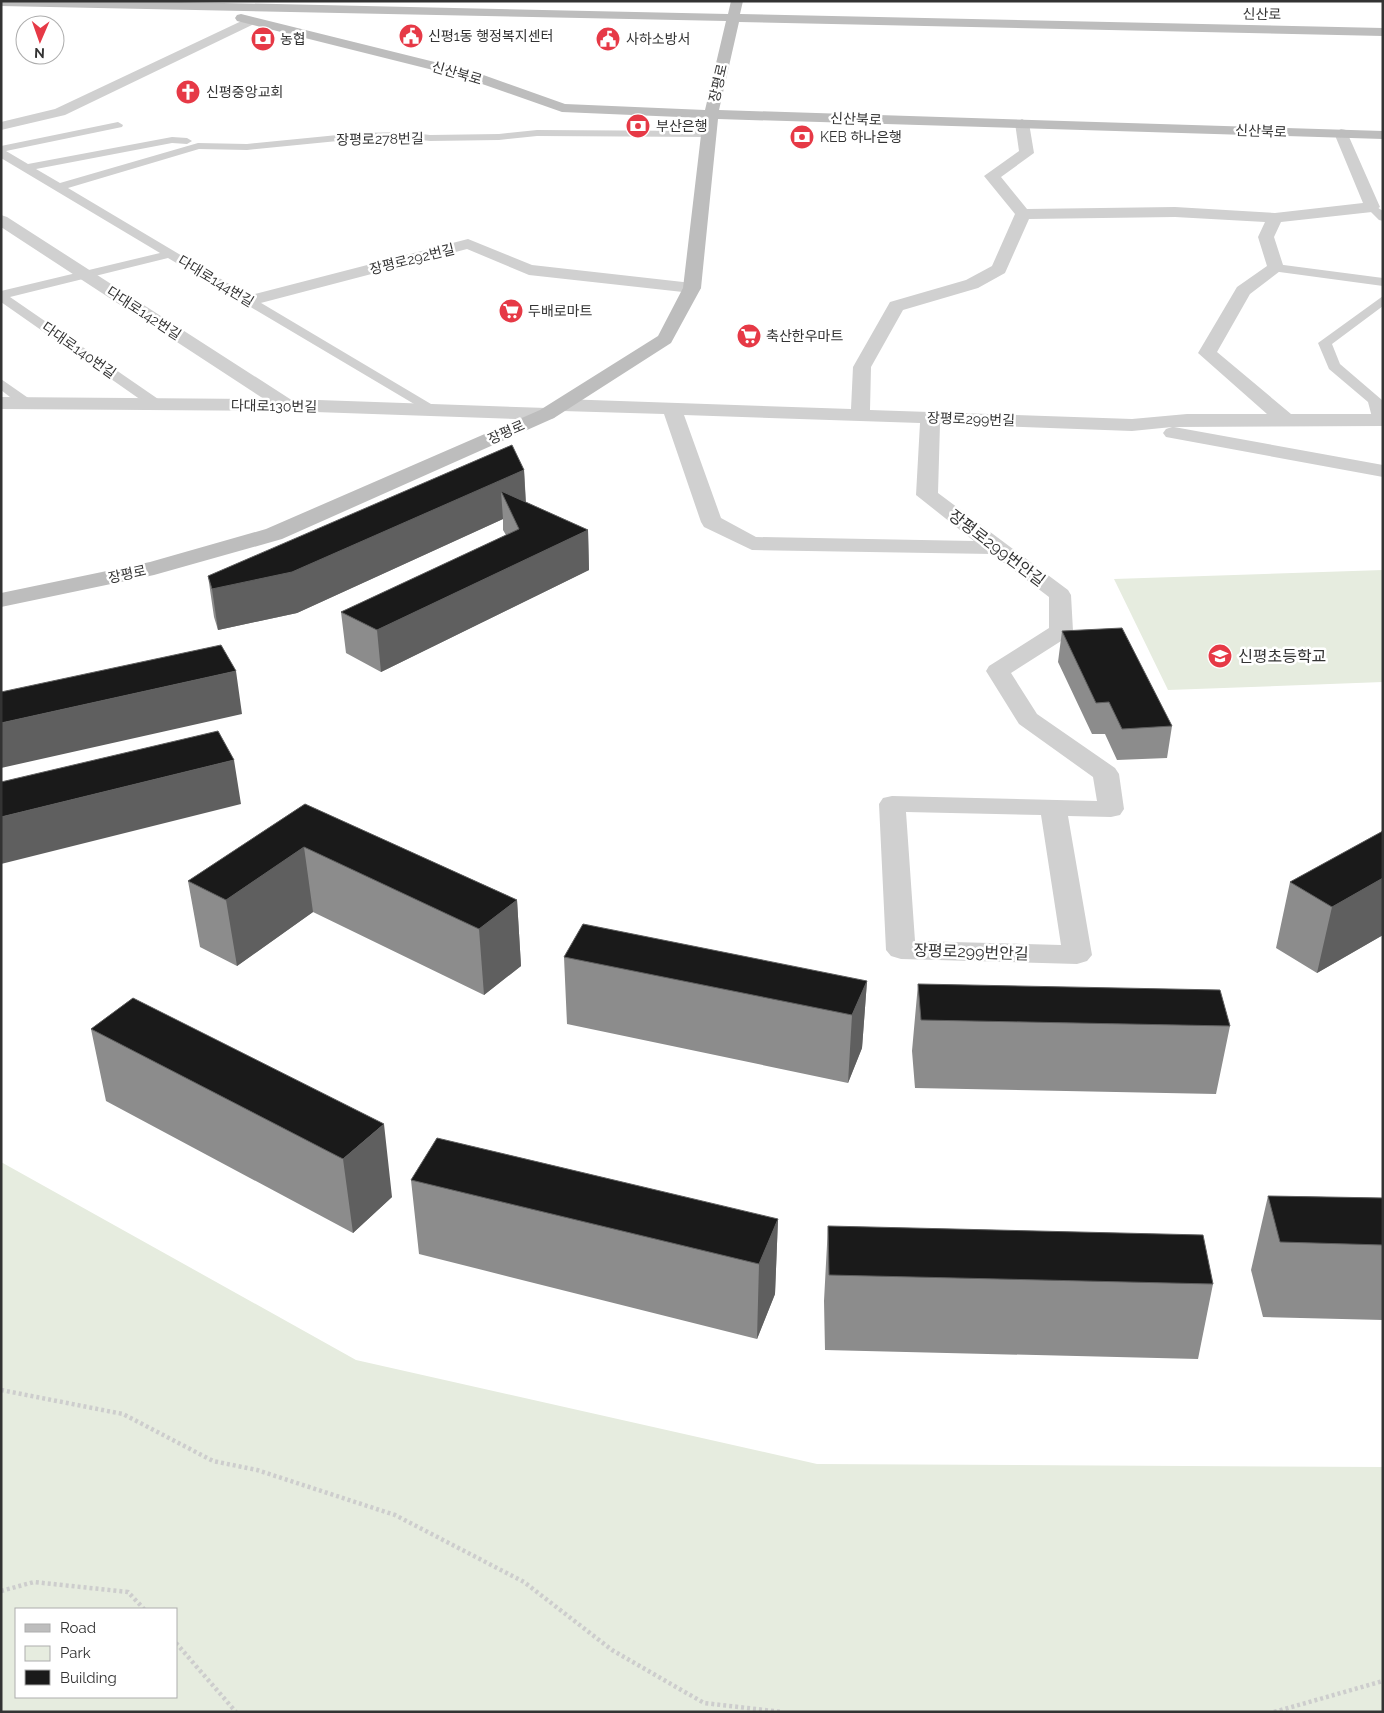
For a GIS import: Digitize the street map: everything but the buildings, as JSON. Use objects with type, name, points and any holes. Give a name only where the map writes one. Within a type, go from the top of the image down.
[{"type":"street","name":"장평로","points":[[1,600],[154,568],[274,534],[554,410],[665,339],[692,288],[710,114],[737,1]]},
{"type":"street","name":"신산로","points":[[1,2],[1383,32]]},
{"type":"street","name":"신산북로","points":[[193,6],[470,75],[562,108],[1383,135]]},
{"type":"street","points":[[1,126],[60,112],[250,21]]},
{"type":"street","points":[[1022,123],[1027,153],[992,176],[1022,214]]},
{"type":"street","points":[[1022,214],[1174,212],[1275,218],[1377,213],[1341,133]]},
{"type":"street","points":[[860,416],[862,367],[896,306],[972,284],[999,269],[1022,214]]},
{"type":"street","points":[[1275,218],[1266,237],[1276,268],[1243,291],[1207,353],[1286,420]]},
{"type":"street","name":"다대로142번길","points":[[1,220],[286,406]]},
{"type":"street","name":"장평로292번길","points":[[249,301],[468,244],[528,270],[692,288]]},
{"type":"street","name":"다대로130번길","points":[[1,403],[286,406],[431,410],[554,410]]},
{"type":"street","points":[[672,409],[712,522],[752,544],[998,548]]},
{"type":"street","name":"장평로299번길","points":[[554,410],[672,409],[1132,425],[1188,420],[1381,421]]},
{"type":"street","name":"장평로299번안길","points":[[930,418],[927,495],[1060,595],[1061,631],[998,671],[1028,719],[1106,774],[1111,809],[892,804],[901,950],[1078,955],[1053,808]]},
{"type":"street","points":[[1132,425],[1383,471]]},
{"type":"lane","points":[[1,148],[118,125]]},
{"type":"lane","name":"장평로278번길","points":[[59,187],[198,146],[247,147],[358,136],[405,135],[430,138],[499,137],[537,133],[708,134]]},
{"type":"lane","points":[[26,168],[172,140],[186,141],[198,146]]},
{"type":"lane","name":"다대로144번길","points":[[1,153],[431,410]]},
{"type":"lane","points":[[1,295],[171,254]]},
{"type":"lane","points":[[1276,268],[1383,282]]},
{"type":"lane","name":"다대로140번길","points":[[1,295],[156,404]]},
{"type":"lane","points":[[1381,421],[1375,400],[1334,366],[1325,343],[1383,300]]},
{"type":"lane","points":[[1,383],[29,404]]},
{"type":"path","points":[[1,1390],[123,1414],[213,1461],[257,1470],[394,1515],[524,1582],[612,1650],[704,1703],[782,1712]]},
{"type":"path","points":[[1,1591],[34,1582],[128,1592],[143,1608]]},
{"type":"path","points":[[178,1645],[236,1712]]},
{"type":"path","points":[[1274,1712],[1383,1681]]},
{"type":"green space","points":[[1383,570],[1383,682],[1168,690],[1114,579]]},
{"type":"green space","points":[[1,1162],[356,1360],[817,1464],[1383,1467],[1383,1712],[1,1712]]},
{"type":"place","name":"신평1동 행정복지센터","points":[[411,36]]},
{"type":"place","name":"농협","points":[[263,39]]},
{"type":"place","name":"사하소방서","points":[[608,39]]},
{"type":"place","name":"신평중앙교회","points":[[188,92]]},
{"type":"place","name":"부산은행","points":[[638,126]]},
{"type":"place","name":"KEB 하나은행","points":[[802,137]]},
{"type":"place","name":"두배로마트","points":[[511,311]]},
{"type":"place","name":"축산한우마트","points":[[749,336]]},
{"type":"place","name":"신평초등학교","points":[[1220,656]]}]
